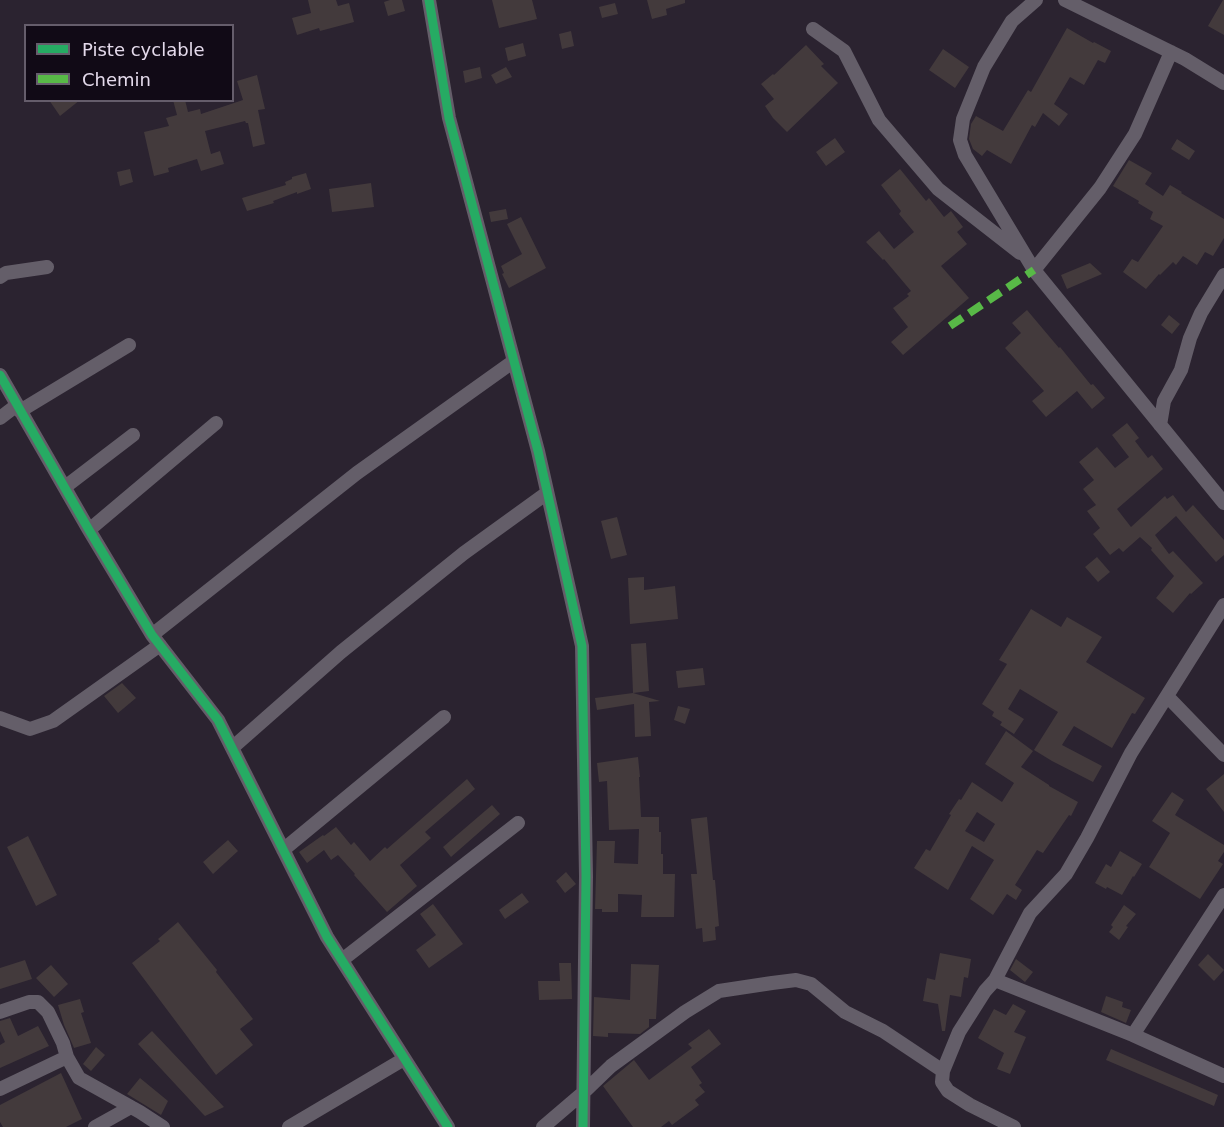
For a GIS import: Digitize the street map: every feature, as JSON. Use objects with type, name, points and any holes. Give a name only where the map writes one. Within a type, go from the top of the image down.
[{"type":"street","points":[[429,0],[449,118],[538,451],[582,646],[586,876],[583,1127]]},
{"type":"street","points":[[1036,0],[1012,21],[984,67],[963,119],[960,140],[965,155],[1031,264],[1224,503]]},
{"type":"street","points":[[1065,0],[1185,59],[1224,83]]},
{"type":"street","points":[[813,29],[844,51],[879,120],[938,189],[1031,264]]},
{"type":"street","points":[[1031,264],[1100,188],[1135,134],[1171,52]]},
{"type":"street","points":[[0,277],[6,273],[47,267]]},
{"type":"street","points":[[1160,425],[1164,401],[1180,370],[1190,338],[1201,313],[1224,275]]},
{"type":"street","points":[[0,418],[129,345]]},
{"type":"street","points":[[0,718],[30,729],[53,721],[156,640],[357,473],[514,361]]},
{"type":"street","points":[[0,375],[89,530],[156,640],[218,720],[327,937],[448,1127]]},
{"type":"street","points":[[89,530],[216,423]]},
{"type":"street","points":[[65,487],[133,435]]},
{"type":"street","points":[[232,748],[367,631],[464,553],[548,493]]},
{"type":"street","points":[[1014,1127],[948,1091],[942,1082],[943,1071],[959,1032],[985,991],[995,980],[1030,914],[1066,874],[1088,837],[1131,753],[1224,605]]},
{"type":"street","points":[[1167,696],[1224,755]]},
{"type":"street","points":[[283,850],[444,717]]},
{"type":"street","points":[[342,960],[518,823]]},
{"type":"street","points":[[1133,1035],[1224,896]]},
{"type":"street","points":[[543,1127],[611,1066],[684,1012],[719,991],[796,980],[811,984],[845,1012],[883,1031],[943,1071]]},
{"type":"street","points":[[995,980],[1133,1035],[1224,1076]]},
{"type":"street","points":[[0,1012],[29,1002],[38,1002],[48,1012],[67,1057],[79,1078],[163,1127]]},
{"type":"street","points":[[0,1089],[67,1057]]},
{"type":"street","points":[[289,1127],[309,1122],[404,1059]]},
{"type":"street","points":[[95,1127],[131,1107]]},
{"type":"building","points":[[308,0],[336,0],[338,6],[349,3],[354,22],[320,31],[319,28],[297,35],[292,18],[311,13]]},
{"type":"building","points":[[402,0],[405,11],[388,16],[384,2]]},
{"type":"building","points":[[492,0],[532,0],[537,19],[499,28]]},
{"type":"building","points":[[647,0],[685,0],[685,3],[666,9],[667,15],[652,19]]},
{"type":"building","points":[[1224,0],[1224,35],[1208,26]]},
{"type":"building","points":[[615,3],[618,14],[602,18],[599,7]]},
{"type":"building","points":[[1067,28],[1111,51],[1105,63],[1098,60],[1084,85],[1070,77],[1054,104],[1068,114],[1059,126],[1043,113],[1035,127],[1032,125],[1011,164],[987,150],[982,156],[973,149],[969,139],[971,124],[976,116],[1003,131],[1028,90],[1031,92]]},
{"type":"building","points":[[571,31],[574,46],[562,49],[559,34]]},
{"type":"building","points":[[523,43],[526,56],[508,61],[505,48]]},
{"type":"building","points":[[806,45],[824,64],[821,66],[838,83],[787,132],[765,106],[774,99],[761,84]]},
{"type":"building","points":[[943,49],[969,67],[955,88],[929,70]]},
{"type":"building","points":[[480,67],[482,78],[465,83],[463,71]]},
{"type":"building","points":[[506,67],[512,77],[496,84],[491,75]]},
{"type":"building","points":[[257,75],[265,109],[258,110],[265,144],[253,147],[248,123],[245,121],[205,131],[211,154],[220,151],[224,164],[201,171],[197,159],[168,168],[169,172],[154,176],[144,132],[169,126],[166,118],[177,115],[174,102],[186,102],[188,112],[200,109],[201,114],[243,100],[237,81]]},
{"type":"building","points":[[50,102],[78,102],[60,116]]},
{"type":"building","points":[[835,138],[845,152],[826,166],[816,152]]},
{"type":"building","points":[[1177,139],[1195,151],[1189,160],[1171,149]]},
{"type":"building","points":[[1129,160],[1152,173],[1145,184],[1163,196],[1170,185],[1224,219],[1224,238],[1213,256],[1205,252],[1197,265],[1183,256],[1176,265],[1173,262],[1159,274],[1146,289],[1123,272],[1132,259],[1138,262],[1163,226],[1150,219],[1153,212],[1113,186]]},
{"type":"building","points":[[130,169],[133,182],[120,186],[117,172]]},
{"type":"building","points":[[900,169],[926,201],[929,198],[944,217],[951,211],[963,227],[957,232],[967,244],[941,266],[969,298],[903,355],[891,342],[908,327],[893,308],[909,296],[907,294],[911,291],[866,242],[879,231],[894,249],[914,232],[899,214],[901,211],[881,185]]},
{"type":"building","points":[[306,173],[311,189],[247,211],[242,198],[286,185],[285,182],[292,177]]},
{"type":"building","points":[[371,183],[374,207],[332,212],[329,189]]},
{"type":"building","points":[[506,209],[508,219],[491,222],[489,212]]},
{"type":"building","points":[[521,217],[546,268],[509,288],[501,266],[522,254],[507,224]]},
{"type":"building","points":[[1090,263],[1102,274],[1067,289],[1061,275]]},
{"type":"building","points":[[1027,310],[1091,385],[1093,384],[1105,398],[1092,409],[1077,391],[1046,417],[1032,401],[1044,391],[1005,348],[1021,333],[1012,323]]},
{"type":"building","points":[[1169,315],[1180,324],[1172,334],[1161,325]]},
{"type":"building","points":[[1127,423],[1139,438],[1135,441],[1148,458],[1152,455],[1163,469],[1117,509],[1131,527],[1165,496],[1167,499],[1173,495],[1186,512],[1193,505],[1224,540],[1224,555],[1216,562],[1176,516],[1155,535],[1169,554],[1173,551],[1203,583],[1190,593],[1173,613],[1156,598],[1174,576],[1151,550],[1152,548],[1140,537],[1123,552],[1119,548],[1110,555],[1093,534],[1100,528],[1087,511],[1096,505],[1083,489],[1094,480],[1079,462],[1097,447],[1115,468],[1129,457],[1112,435]]},
{"type":"building","points":[[617,517],[627,555],[611,559],[601,521]]},
{"type":"building","points":[[1097,557],[1110,572],[1098,582],[1085,567]]},
{"type":"building","points":[[644,577],[644,590],[675,586],[678,619],[630,624],[628,578]]},
{"type":"building","points":[[1031,609],[1061,627],[1067,617],[1102,637],[1086,662],[1145,698],[1135,714],[1132,713],[1112,748],[1074,726],[1062,745],[1102,766],[1093,782],[1034,750],[1058,712],[1020,689],[1008,709],[1024,719],[1014,734],[1000,725],[1002,722],[992,716],[994,712],[982,704],[1007,664],[999,660]]},
{"type":"building","points":[[646,643],[649,691],[633,693],[631,644]]},
{"type":"building","points":[[703,668],[705,685],[678,688],[676,671]]},
{"type":"building","points":[[122,683],[136,698],[118,713],[104,696]]},
{"type":"building","points":[[633,693],[660,701],[649,702],[651,736],[635,737],[634,704],[597,710],[595,698]]},
{"type":"building","points":[[678,706],[690,709],[685,724],[674,720]]},
{"type":"building","points":[[1006,731],[1033,751],[1021,767],[1078,802],[1071,816],[1069,815],[1043,853],[1037,850],[1015,885],[1022,890],[1016,900],[1007,894],[993,915],[970,899],[994,860],[972,846],[948,890],[914,868],[926,849],[930,851],[951,815],[949,814],[972,782],[1002,802],[1014,783],[985,764]],"holes":[[[977,812],[995,824],[984,842],[965,831]]]},
{"type":"building","points":[[638,757],[641,817],[659,817],[663,874],[675,874],[674,917],[641,917],[642,895],[618,894],[618,912],[602,912],[602,909],[595,909],[597,841],[615,841],[614,863],[638,864],[639,829],[609,830],[607,781],[599,782],[597,763]]},
{"type":"building","points":[[1224,774],[1224,812],[1206,789]]},
{"type":"building","points":[[467,779],[475,789],[425,832],[431,838],[400,865],[417,886],[387,912],[338,855],[331,860],[324,850],[307,863],[299,852],[336,827],[351,845],[354,842],[370,861],[385,847],[387,849]]},
{"type":"building","points":[[1172,792],[1184,800],[1175,815],[1224,845],[1224,852],[1218,861],[1223,864],[1200,899],[1149,867],[1170,833],[1152,821]]},
{"type":"building","points":[[492,805],[500,814],[451,857],[443,847]]},
{"type":"building","points":[[707,817],[719,926],[715,927],[716,940],[703,942],[702,928],[696,929],[691,874],[697,874],[691,819]]},
{"type":"building","points":[[28,836],[57,895],[36,906],[7,847]]},
{"type":"building","points":[[228,840],[238,851],[213,874],[203,862]]},
{"type":"building","points":[[1120,851],[1142,864],[1122,895],[1095,883],[1106,864],[1111,867]]},
{"type":"building","points":[[566,872],[576,884],[565,893],[556,881]]},
{"type":"building","points":[[522,893],[529,902],[505,919],[499,910]]},
{"type":"building","points":[[433,904],[463,944],[429,968],[416,950],[436,935],[420,914]]},
{"type":"building","points":[[1124,905],[1136,914],[1126,926],[1128,927],[1119,940],[1109,932]]},
{"type":"building","points":[[178,922],[253,1019],[240,1029],[253,1045],[216,1075],[132,963],[160,941],[158,939]]},
{"type":"building","points":[[940,953],[971,959],[968,978],[964,977],[961,997],[950,995],[945,1031],[942,1031],[938,1004],[923,1001],[927,978],[935,980]]},
{"type":"building","points":[[1208,954],[1224,970],[1214,981],[1198,965]]},
{"type":"building","points":[[1016,959],[1033,972],[1025,982],[1010,970]]},
{"type":"building","points":[[25,960],[32,979],[0,989],[0,968]]},
{"type":"building","points":[[559,963],[571,963],[572,999],[539,1000],[538,981],[560,981]]},
{"type":"building","points":[[631,964],[659,965],[656,1019],[649,1019],[649,1027],[640,1034],[608,1033],[608,1037],[593,1036],[594,997],[630,1000]]},
{"type":"building","points":[[51,965],[68,984],[54,997],[36,978]]},
{"type":"building","points":[[1106,996],[1123,1002],[1122,1007],[1131,1010],[1126,1023],[1101,1012]]},
{"type":"building","points":[[80,999],[84,1012],[81,1013],[91,1043],[74,1048],[58,1005]]},
{"type":"building","points":[[1013,1004],[1026,1011],[1014,1032],[1026,1037],[1010,1074],[997,1069],[1004,1053],[978,1038],[994,1009],[1006,1015]]},
{"type":"building","points":[[10,1018],[18,1036],[38,1026],[49,1046],[0,1068],[0,1045],[5,1042],[0,1031],[0,1021]]},
{"type":"building","points":[[709,1029],[721,1044],[691,1067],[702,1083],[699,1085],[705,1092],[695,1100],[699,1105],[672,1125],[669,1121],[661,1127],[633,1127],[603,1086],[634,1060],[649,1080],[692,1048],[688,1044]]},
{"type":"building","points":[[152,1031],[224,1107],[205,1116],[202,1113],[138,1044]]},
{"type":"building","points":[[96,1047],[105,1055],[91,1071],[83,1064]]},
{"type":"building","points":[[1111,1049],[1218,1095],[1214,1106],[1106,1060]]},
{"type":"building","points":[[61,1073],[82,1119],[66,1127],[3,1127],[0,1122],[0,1105]]},
{"type":"building","points":[[140,1078],[168,1101],[161,1115],[127,1094]]},
{"type":"marked path","points":[[950,326],[1034,270]]},
{"type":"cycle path","points":[[429,0],[449,118],[538,451],[582,646],[586,876],[583,1127]]},
{"type":"cycle path","points":[[0,375],[152,635],[218,720],[327,937],[448,1127]]}]
